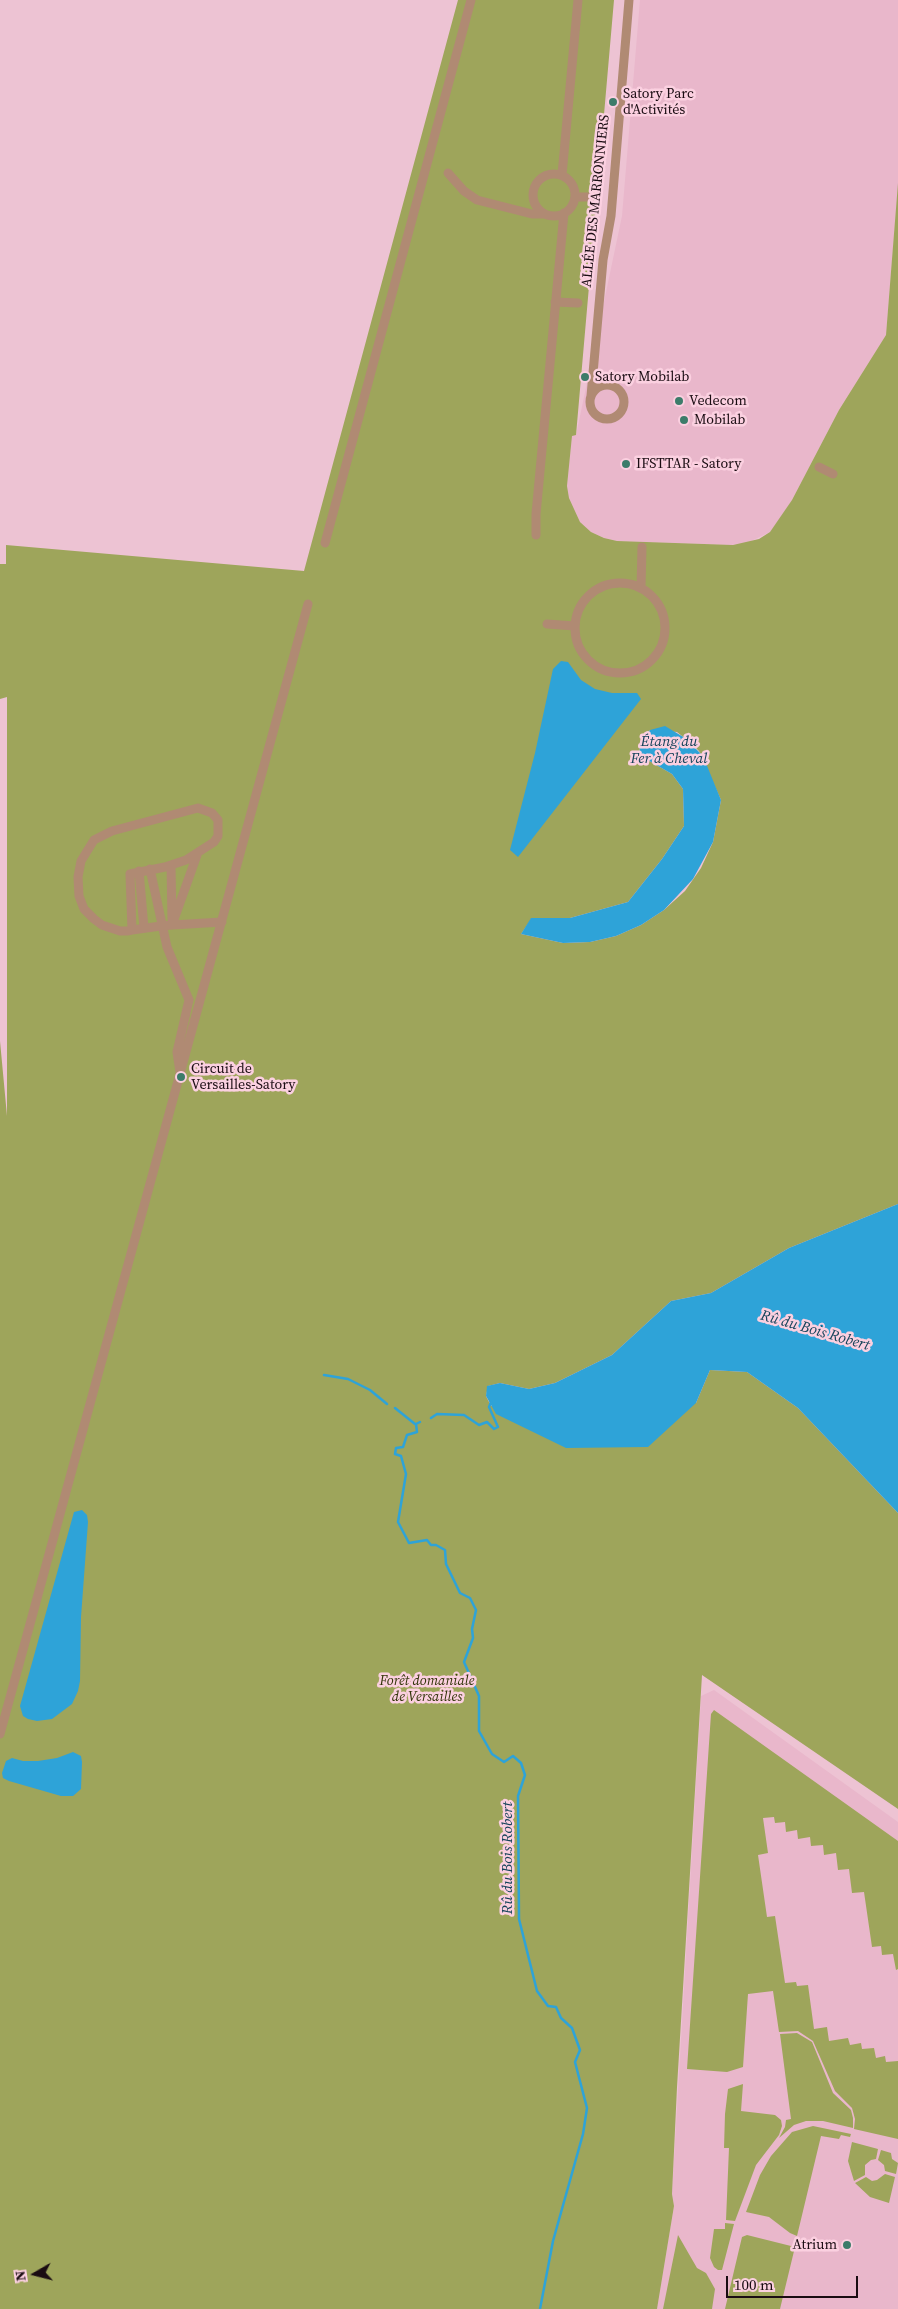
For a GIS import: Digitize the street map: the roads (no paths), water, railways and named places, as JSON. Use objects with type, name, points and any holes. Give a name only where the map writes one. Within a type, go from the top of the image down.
[{"type":"street","points":[[325,543],[471,0]]},
{"type":"street","points":[[562,175],[578,0]]},
{"type":"street","name":"ALLÉE DES MARRONNIERS","points":[[593,376],[597,383],[602,386],[614,387],[622,395],[624,406],[617,416],[606,419],[596,415],[590,406],[603,260],[611,216],[629,0]]},
{"type":"street","points":[[448,173],[464,191],[477,200],[532,214],[551,216],[564,213],[570,209],[575,197],[572,184],[562,175],[548,174],[537,183],[534,189],[535,204],[545,214]]},
{"type":"street","points":[[575,197],[588,197]]},
{"type":"street","points":[[536,534],[536,514],[564,213]]},
{"type":"street","points":[[555,302],[578,303]]},
{"type":"street","points":[[592,396],[602,386]]},
{"type":"street","points":[[819,467],[833,474]]},
{"type":"street","points":[[641,588],[642,547]]},
{"type":"street","points":[[622,582],[641,588],[650,594],[660,606],[665,620],[665,634],[660,648],[652,660],[641,668],[627,673],[613,673],[599,668],[588,660],[579,648],[575,626],[582,603],[592,592],[606,584],[622,582]]},
{"type":"street","points":[[0,1734],[308,604]]},
{"type":"street","points":[[547,624],[575,626]]},
{"type":"street","points":[[132,930],[129,876],[132,872],[171,865],[197,855],[214,842],[218,836],[219,826],[212,813],[198,808],[100,835],[90,844],[81,861],[78,877],[79,896],[84,909],[102,925],[120,931],[132,930],[172,925],[222,922]]},
{"type":"street","points":[[172,925],[197,855]]},
{"type":"street","points":[[171,865],[172,925]]},
{"type":"street","points":[[150,869],[167,947],[189,1000],[177,1052],[180,1074]]},
{"type":"street","points":[[139,871],[144,928]]},
{"type":"water","points":[[561,661],[568,662],[581,680],[595,689],[612,693],[637,693],[641,699],[518,857],[510,850],[535,753],[553,669]]},
{"type":"water","name":"Étang du Fer à Cheval","points":[[665,726],[685,738],[703,756],[721,800],[713,842],[693,879],[664,910],[641,925],[616,936],[590,942],[563,943],[521,934],[531,918],[570,918],[628,902],[662,859],[684,826],[683,789],[672,774],[639,755],[641,740],[650,730]]},
{"type":"water","points":[[898,1204],[898,1513],[798,1408],[747,1372],[710,1370],[696,1403],[648,1447],[566,1448],[496,1414],[486,1396],[487,1386],[500,1383],[529,1389],[555,1383],[612,1355],[671,1301],[711,1293],[789,1248]]},
{"type":"water","points":[[82,1510],[87,1515],[88,1522],[78,1691],[72,1704],[52,1719],[37,1721],[28,1719],[23,1716],[20,1706],[74,1512]]},
{"type":"water","points":[[73,1752],[81,1756],[82,1762],[81,1789],[73,1796],[61,1796],[3,1778],[2,1773],[6,1761],[12,1758],[23,1761],[38,1761],[57,1758]]},
{"type":"waterway","points":[[324,1375],[348,1379],[370,1390],[387,1404]]},
{"type":"waterway","name":"Rû du Bois Robert","points":[[431,1418],[437,1414],[464,1415],[479,1425],[487,1422],[494,1429],[498,1427],[489,1407],[491,1402]]},
{"type":"waterway","points":[[395,1408],[415,1424]]},
{"type":"waterway","name":"Rû du Bois Robert","points":[[420,1422],[416,1424],[417,1432],[407,1435],[403,1447],[396,1448],[395,1454],[401,1456],[406,1474],[398,1522],[409,1543],[427,1540],[431,1545],[436,1545],[445,1550],[446,1564],[460,1593],[470,1598],[476,1610],[472,1629],[473,1638],[464,1662],[479,1696],[479,1731],[492,1754],[504,1762],[513,1756],[521,1763],[525,1775],[518,1796],[519,1919],[537,1991],[548,2006],[556,2007],[561,2018],[572,2028],[580,2050],[575,2062],[587,2108],[583,2134],[553,2241],[540,2309]]},
{"type":"place","name":"Satory Parc d'Activités","points":[[613,102]]},
{"type":"place","name":"Satory Mobilab","points":[[585,377]]},
{"type":"place","name":"Vedecom","points":[[679,401]]},
{"type":"place","name":"Mobilab","points":[[684,420]]},
{"type":"place","name":"IFSTTAR - Satory","points":[[626,464]]},
{"type":"place","name":"Circuit de Versailles-Satory","points":[[181,1077]]},
{"type":"place","name":"Atrium","points":[[847,2245]]},
{"type":"park label","name":"Forêt domaniale de Versailles","points":[[427,1689]]}]
